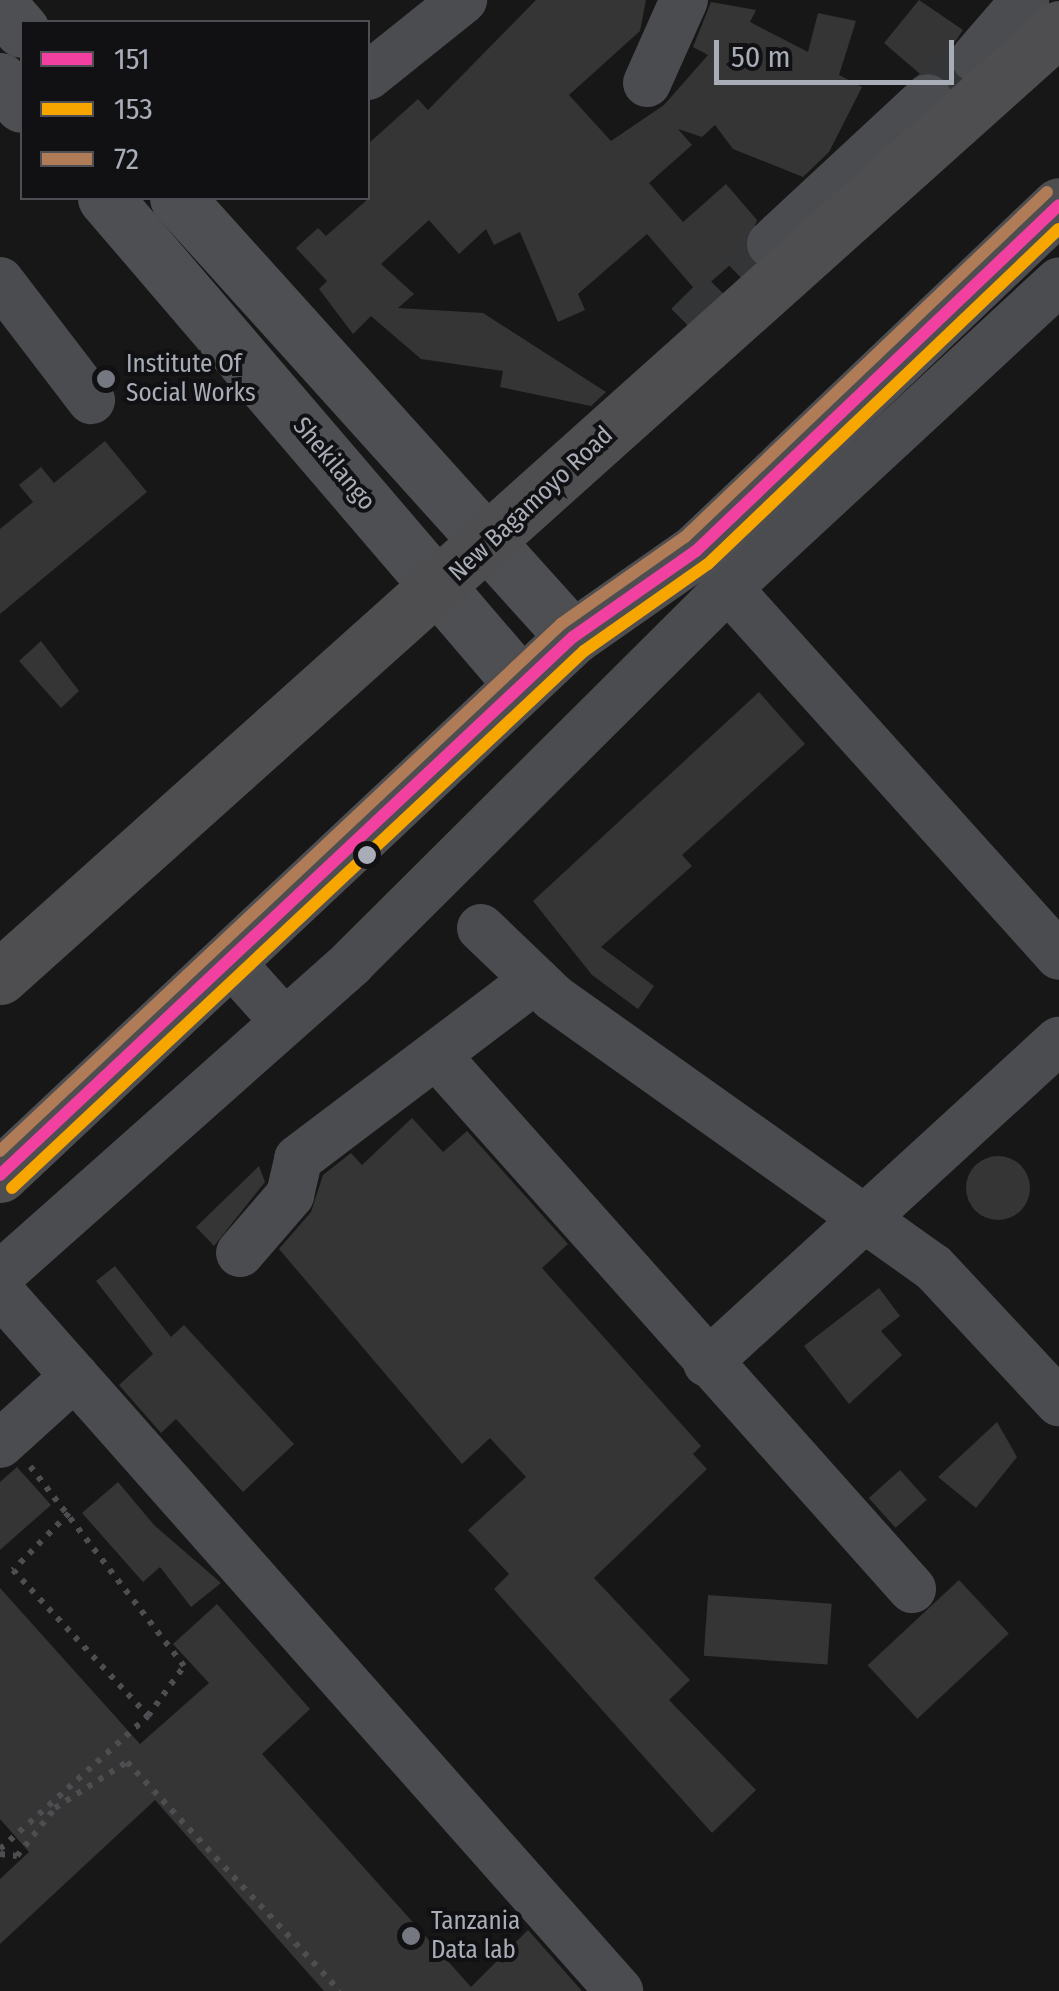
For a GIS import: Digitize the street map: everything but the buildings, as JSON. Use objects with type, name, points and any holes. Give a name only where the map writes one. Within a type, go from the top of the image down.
[{"type":"highway","name":"New Bagamoyo Road","points":[[0,977],[490,547],[643,400],[1059,28]]},
{"type":"highway","points":[[0,1176],[574,637],[696,550],[1059,205]]},
{"type":"main road","points":[[0,80],[20,103]]},
{"type":"main road","name":"Shekilango","points":[[107,200],[522,685]]},
{"type":"main road","points":[[196,203],[490,547],[574,637]]},
{"type":"street","points":[[370,74],[462,0]]},
{"type":"street","points":[[647,84],[684,0]]},
{"type":"street","points":[[975,58],[1025,0]]},
{"type":"street","points":[[771,244],[928,98]]},
{"type":"street","points":[[155,254],[196,203]]},
{"type":"street","points":[[0,280],[91,400]]},
{"type":"street","points":[[0,1274],[283,1020],[728,588],[1059,282]]},
{"type":"street","points":[[643,400],[654,356],[688,326]]},
{"type":"street","points":[[728,588],[1059,956]]},
{"type":"street","points":[[481,928],[534,980],[932,1267],[1059,1402]]},
{"type":"street","points":[[229,960],[283,1020]]},
{"type":"street","points":[[240,1253],[290,1195],[298,1159],[534,980]]},
{"type":"street","points":[[707,1362],[1059,1041]]},
{"type":"street","points":[[438,1056],[912,1589]]},
{"type":"street","points":[[0,1292],[619,1991]]},
{"type":"street","points":[[3,1442],[75,1376]]},
{"type":"path","points":[[0,1851],[148,1716],[184,1666],[68,1513],[3,1442]]},
{"type":"path","points":[[68,1513],[13,1570],[148,1716]]},
{"type":"path","points":[[0,1851],[17,1856],[55,1808],[127,1762],[340,1991]]},
{"type":"tunnel","points":[[928,98],[975,58]]},
{"type":"tunnel","points":[[688,326],[771,244]]},
{"type":"transit line","name":"72","points":[[0,1151],[561,624],[685,537],[1047,192]]},
{"type":"transit line","name":"151","points":[[0,1175],[573,637],[696,551],[1059,205]]},
{"type":"transit line","name":"153","points":[[12,1188],[584,651],[708,564],[1059,229]]},
{"type":"place","name":"Institute Of Social Works","points":[[106,379]]},
{"type":"place","name":"Tanzania Data lab","points":[[411,1936]]}]
